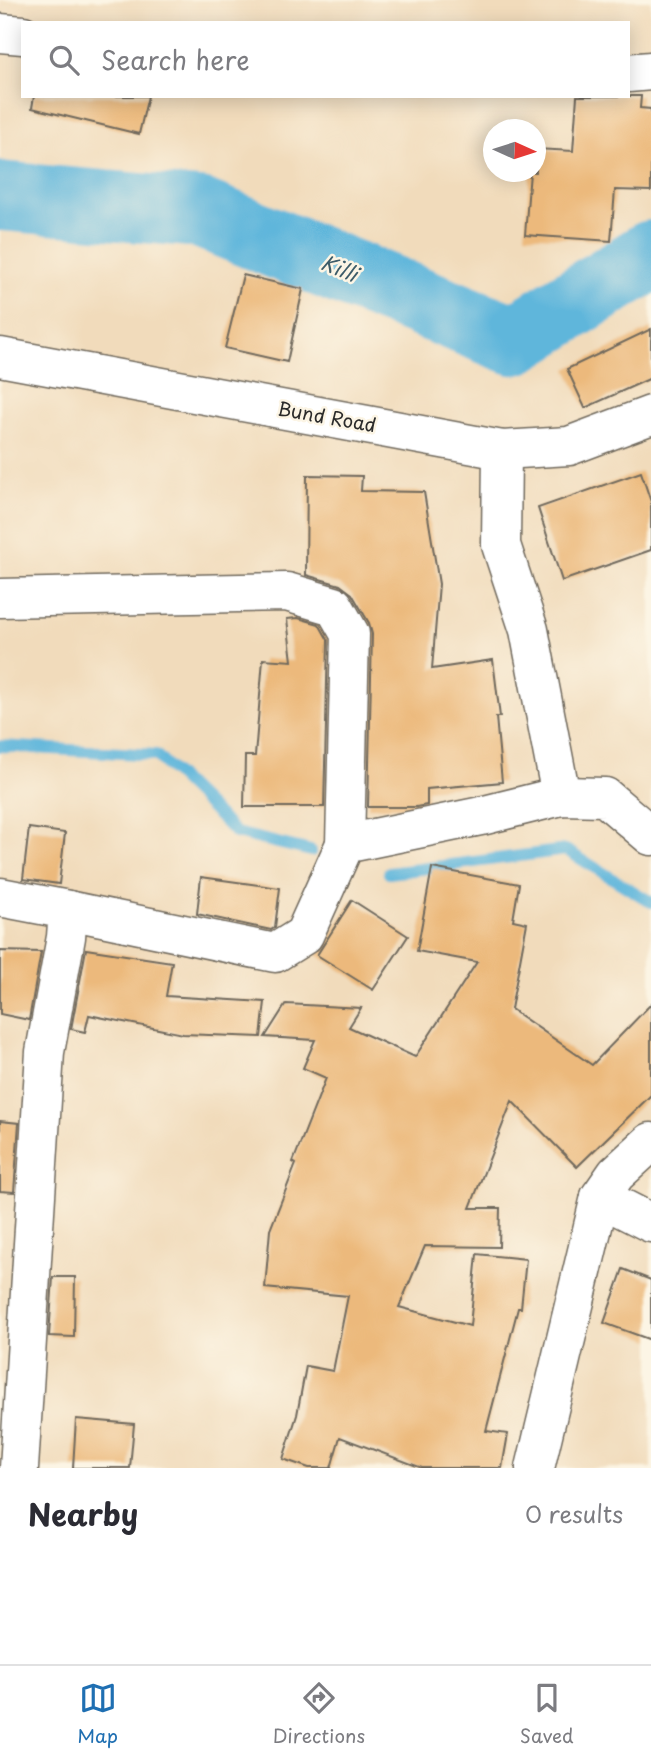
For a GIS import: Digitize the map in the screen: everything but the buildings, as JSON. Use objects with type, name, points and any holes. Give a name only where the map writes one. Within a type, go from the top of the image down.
[{"type":"street","points":[[0,33],[21,35]]},
{"type":"street","points":[[630,72],[651,71]]},
{"type":"street","name":"Bund Road","points":[[0,357],[502,450],[569,446],[651,415]]},
{"type":"street","points":[[502,450],[501,545],[529,630],[561,796]]},
{"type":"street","points":[[0,597],[287,592],[334,606],[350,634],[345,844],[304,935],[275,953],[0,897]]},
{"type":"street","points":[[345,844],[481,816],[561,796],[605,797],[651,836]]},
{"type":"street","points":[[19,1468],[14,1359],[46,1052],[66,937],[68,910]]},
{"type":"street","points":[[535,1468],[600,1197],[616,1174],[651,1142]]},
{"type":"street","points":[[600,1197],[651,1223]]},
{"type":"waterway","name":"Killi","points":[[0,196],[200,213],[514,340],[651,255]]},
{"type":"waterway","points":[[0,746],[156,755],[236,833],[311,851]]},
{"type":"waterway","points":[[389,873],[566,850],[651,902]]}]
